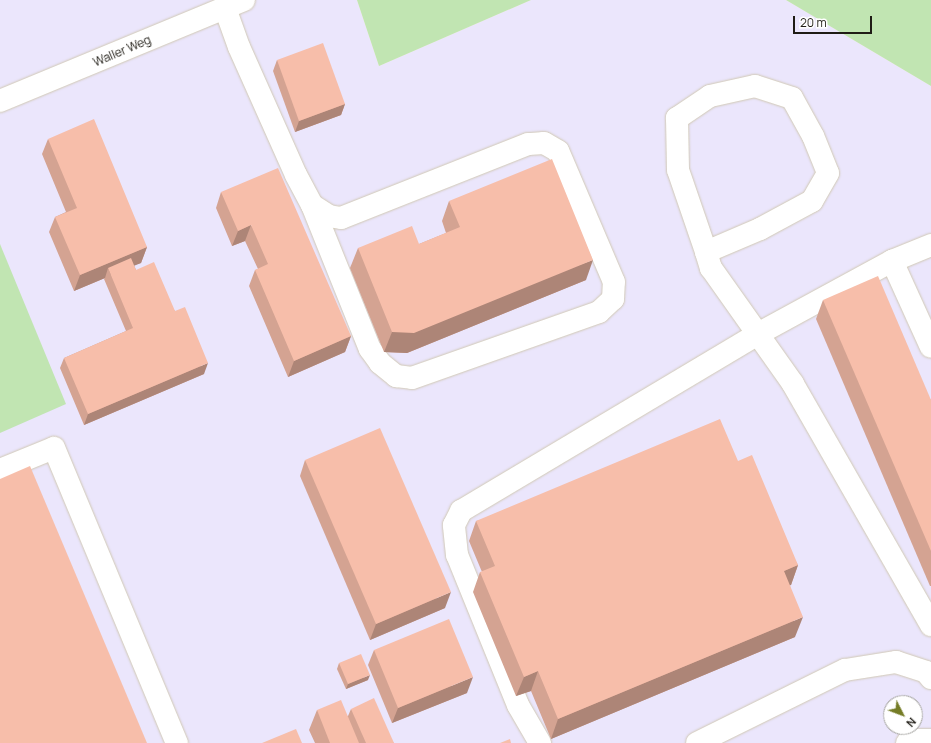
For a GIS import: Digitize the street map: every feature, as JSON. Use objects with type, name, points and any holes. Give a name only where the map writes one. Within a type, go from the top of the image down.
[{"type":"street","name":"Waller Weg","points":[[0,101],[235,4]]},
{"type":"street","points":[[235,4],[239,47],[296,175],[312,205],[370,349],[380,363],[396,376],[412,378],[599,312],[613,299],[614,282],[558,151],[544,143],[528,144],[341,218],[329,216],[312,205]]},
{"type":"street","points":[[706,252],[760,229],[812,201],[828,173],[813,136],[792,98],[754,86],[710,96],[677,118],[678,170],[711,268],[756,335],[793,384],[931,625]]},
{"type":"street","points":[[540,743],[518,705],[457,555],[454,525],[461,511],[756,335],[892,261],[931,245]]},
{"type":"street","points":[[892,261],[931,347]]},
{"type":"street","points":[[0,470],[54,448],[177,743]]},
{"type":"street","points":[[697,743],[845,670],[896,662],[926,672],[931,678]]},
{"type":"street","points":[[907,743],[914,740],[931,740]]},
{"type":"shaded area","points":[[0,0],[357,0],[379,66],[531,0],[786,0],[931,86],[931,743],[0,743]]},
{"type":"green space","points":[[357,0],[531,0],[379,66]]},
{"type":"green space","points":[[786,0],[931,0],[931,86]]},
{"type":"green space","points":[[0,244],[66,404],[0,433]]},
{"type":"building","points":[[323,43],[345,104],[299,121],[277,60]]},
{"type":"building","points":[[94,119],[147,247],[80,275],[55,217],[77,208],[48,139]]},
{"type":"building","points":[[552,159],[593,260],[414,333],[392,332],[358,248],[412,226],[419,244],[460,227],[449,201]]},
{"type":"building","points":[[278,168],[351,336],[294,361],[255,270],[268,264],[251,225],[238,231],[221,192]]},
{"type":"building","points":[[131,258],[136,270],[154,262],[175,311],[185,307],[208,363],[88,414],[64,358],[133,328],[108,268]]},
{"type":"building","points":[[878,276],[931,400],[931,551],[823,300]]},
{"type":"building","points":[[720,419],[738,461],[752,455],[798,565],[784,571],[803,617],[558,719],[538,671],[524,677],[480,572],[495,566],[476,521]]},
{"type":"building","points":[[380,428],[451,592],[376,624],[305,460]]},
{"type":"building","points":[[30,466],[147,743],[0,743],[0,479]]},
{"type":"building","points":[[449,619],[473,677],[398,708],[374,650]]},
{"type":"building","points":[[361,654],[370,675],[348,684],[339,663]]},
{"type":"building","points":[[374,698],[394,743],[366,743],[351,709]]},
{"type":"building","points":[[341,700],[359,743],[330,743],[317,710]]},
{"type":"building","points":[[296,729],[302,743],[262,743]]},
{"type":"building","points":[[510,739],[511,743],[500,743]]}]
